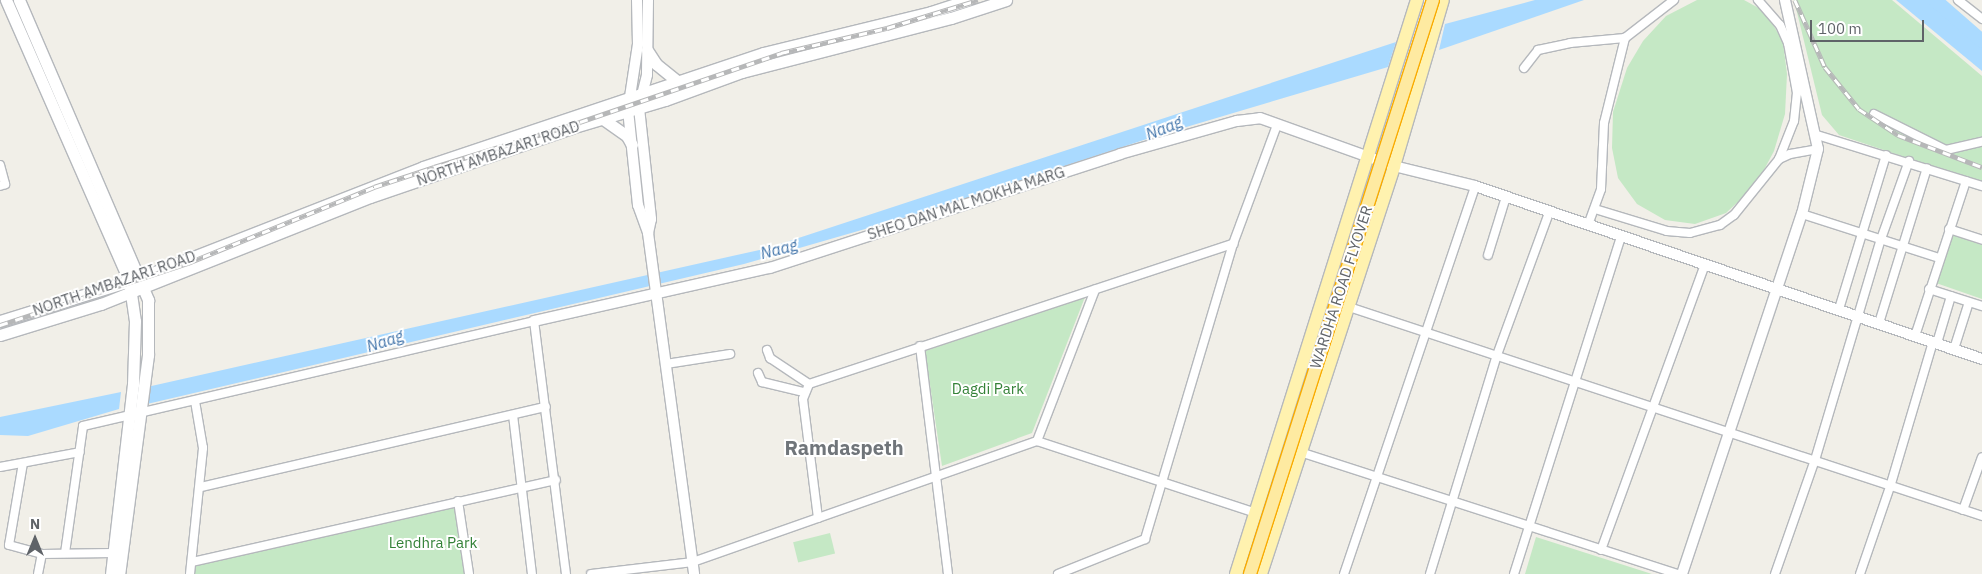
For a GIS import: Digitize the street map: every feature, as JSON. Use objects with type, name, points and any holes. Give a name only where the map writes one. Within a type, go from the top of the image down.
[{"type":"highway","name":"WARDHA ROAD FLYOVER","points":[[1243,574],[1425,0]]},
{"type":"highway","name":"WARDHA ROAD FLYOVER","points":[[1250,574],[1433,0]]},
{"type":"main road","points":[[6,0],[137,282],[148,300],[149,324],[110,574]]},
{"type":"main road","points":[[19,0],[137,282]]},
{"type":"main road","name":"NORTH AMBAZARI ROAD","points":[[0,321],[137,282],[370,198],[603,119],[632,106],[642,94],[764,52],[931,12],[968,0]]},
{"type":"main road","name":"NORTH AMBAZARI ROAD","points":[[137,282],[423,167],[742,72],[951,18],[1006,0]]},
{"type":"main road","points":[[1236,574],[1417,0]]},
{"type":"main road","points":[[1261,574],[1346,306],[1394,166],[1443,0]]},
{"type":"main road","points":[[647,50],[656,64],[678,82]]},
{"type":"main road","points":[[603,119],[623,132],[632,145]]},
{"type":"main road","points":[[119,574],[136,415],[135,321],[131,293],[137,282]]},
{"type":"main road","name":"NORTH AMBAZARI ROAD","points":[[0,335],[131,293]]},
{"type":"main road","points":[[18,316],[22,327]]},
{"type":"street","points":[[637,0],[638,44],[632,106],[632,145],[638,205],[648,233],[653,264],[694,574]]},
{"type":"street","points":[[642,94],[647,75],[648,0]]},
{"type":"street","points":[[1524,68],[1538,50],[1570,43],[1625,38],[1674,0]]},
{"type":"street","points":[[1595,210],[1667,231],[1690,233],[1720,225],[1734,215],[1779,159],[1794,121],[1797,93],[1788,43],[1780,25],[1758,0]]},
{"type":"street","points":[[1682,574],[1802,214],[1818,149],[1818,135],[1786,0]]},
{"type":"street","points":[[1958,0],[1982,19]]},
{"type":"street","points":[[1788,43],[1792,26]]},
{"type":"street","points":[[1588,225],[1601,189],[1604,123],[1625,38]]},
{"type":"street","points":[[632,106],[651,219],[648,233]]},
{"type":"street","points":[[1874,114],[1946,150],[1982,142]]},
{"type":"street","name":"SHEO DAN MAL MOKHA MARG","points":[[534,321],[656,296],[770,268],[1171,139],[1237,121],[1260,118],[1394,166],[1475,186],[1549,213],[1778,287],[1982,359]]},
{"type":"street","points":[[1058,574],[1145,540],[1233,244],[1277,125]]},
{"type":"street","points":[[1818,135],[1909,161],[1982,186]]},
{"type":"street","points":[[1779,159],[1790,154],[1818,149]]},
{"type":"street","points":[[1838,309],[1886,155]]},
{"type":"street","points":[[1774,574],[1816,460],[1857,316],[1881,239],[1909,161]]},
{"type":"street","points":[[0,165],[5,184],[0,186]]},
{"type":"street","points":[[1878,323],[1928,168]]},
{"type":"street","points":[[1915,336],[1939,258],[1966,181]]},
{"type":"street","points":[[1344,574],[1424,331],[1475,186]]},
{"type":"street","points":[[1488,255],[1506,197]]},
{"type":"street","points":[[1430,574],[1496,355],[1549,213]]},
{"type":"street","points":[[1802,214],[1939,258]]},
{"type":"street","points":[[1949,229],[1982,240]]},
{"type":"street","points":[[1514,574],[1621,236]]},
{"type":"street","points":[[818,518],[804,392],[808,384],[1233,244]]},
{"type":"street","points":[[1601,550],[1705,264]]},
{"type":"street","points":[[1929,289],[1982,306]]},
{"type":"street","points":[[1037,441],[1095,290]]},
{"type":"street","points":[[1860,574],[1951,296]]},
{"type":"street","points":[[1954,350],[1969,302]]},
{"type":"street","points":[[1346,306],[1982,516]]},
{"type":"street","points":[[65,553],[83,426],[534,321],[556,480],[566,574]]},
{"type":"street","points":[[920,346],[948,574]]},
{"type":"street","points":[[767,350],[770,358],[808,384]]},
{"type":"street","points":[[666,364],[730,354]]},
{"type":"street","points":[[758,373],[762,382],[804,392]]},
{"type":"street","points":[[190,574],[201,487],[203,448],[195,401]]},
{"type":"street","points":[[201,487],[546,407]]},
{"type":"street","points":[[513,415],[532,574]]},
{"type":"street","points":[[591,574],[693,562],[1037,441],[1256,513]]},
{"type":"street","points":[[0,467],[80,452]]},
{"type":"street","points":[[1300,452],[1677,574]]},
{"type":"street","points":[[1964,510],[1982,457]]},
{"type":"street","points":[[9,545],[23,463]]},
{"type":"street","points":[[192,562],[556,480]]},
{"type":"street","points":[[458,501],[469,574]]},
{"type":"street","points":[[0,546],[9,545],[42,554],[113,553]]},
{"type":"street","points":[[38,574],[42,554]]},
{"type":"green space","points":[[1697,0],[1744,0],[1766,12],[1783,42],[1787,74],[1785,114],[1774,151],[1756,185],[1726,213],[1695,224],[1665,220],[1637,204],[1618,178],[1612,148],[1613,112],[1627,68],[1643,41],[1666,16]]},
{"type":"green space","points":[[1794,0],[1892,0],[1982,76],[1982,183],[1839,135],[1822,115]]},
{"type":"green space","points":[[1950,234],[1982,245],[1982,299],[1936,283]]},
{"type":"green space","name":"Dagdi Park","points":[[1085,297],[1032,433],[942,466],[925,351]]},
{"type":"green space","name":"Lendhra Park","points":[[459,506],[469,574],[190,574],[191,566]]},
{"type":"green space","points":[[830,533],[835,553],[798,563],[793,542]]},
{"type":"green space","points":[[1536,537],[1652,574],[1525,574]]},
{"type":"water","points":[[1535,0],[1584,0],[1439,50],[1445,24]]},
{"type":"water","points":[[1896,0],[1930,0],[1982,38],[1982,71]]},
{"type":"water","name":"Naag","points":[[1396,42],[1388,67],[1156,136],[924,212],[744,264],[147,404],[147,387],[768,248]]},
{"type":"water","points":[[121,392],[119,409],[28,436],[0,435],[0,417]]},
{"type":"waterway","points":[[1935,0],[1982,41]]},
{"type":"railway","points":[[0,325],[188,263],[374,187],[434,167],[580,122],[781,53],[887,28],[978,0]]},
{"type":"railway","points":[[1795,0],[1825,67],[1859,109],[1898,135],[1982,167]]},
{"type":"district","name":"Ramdaspeth","points":[[844,447]]}]
